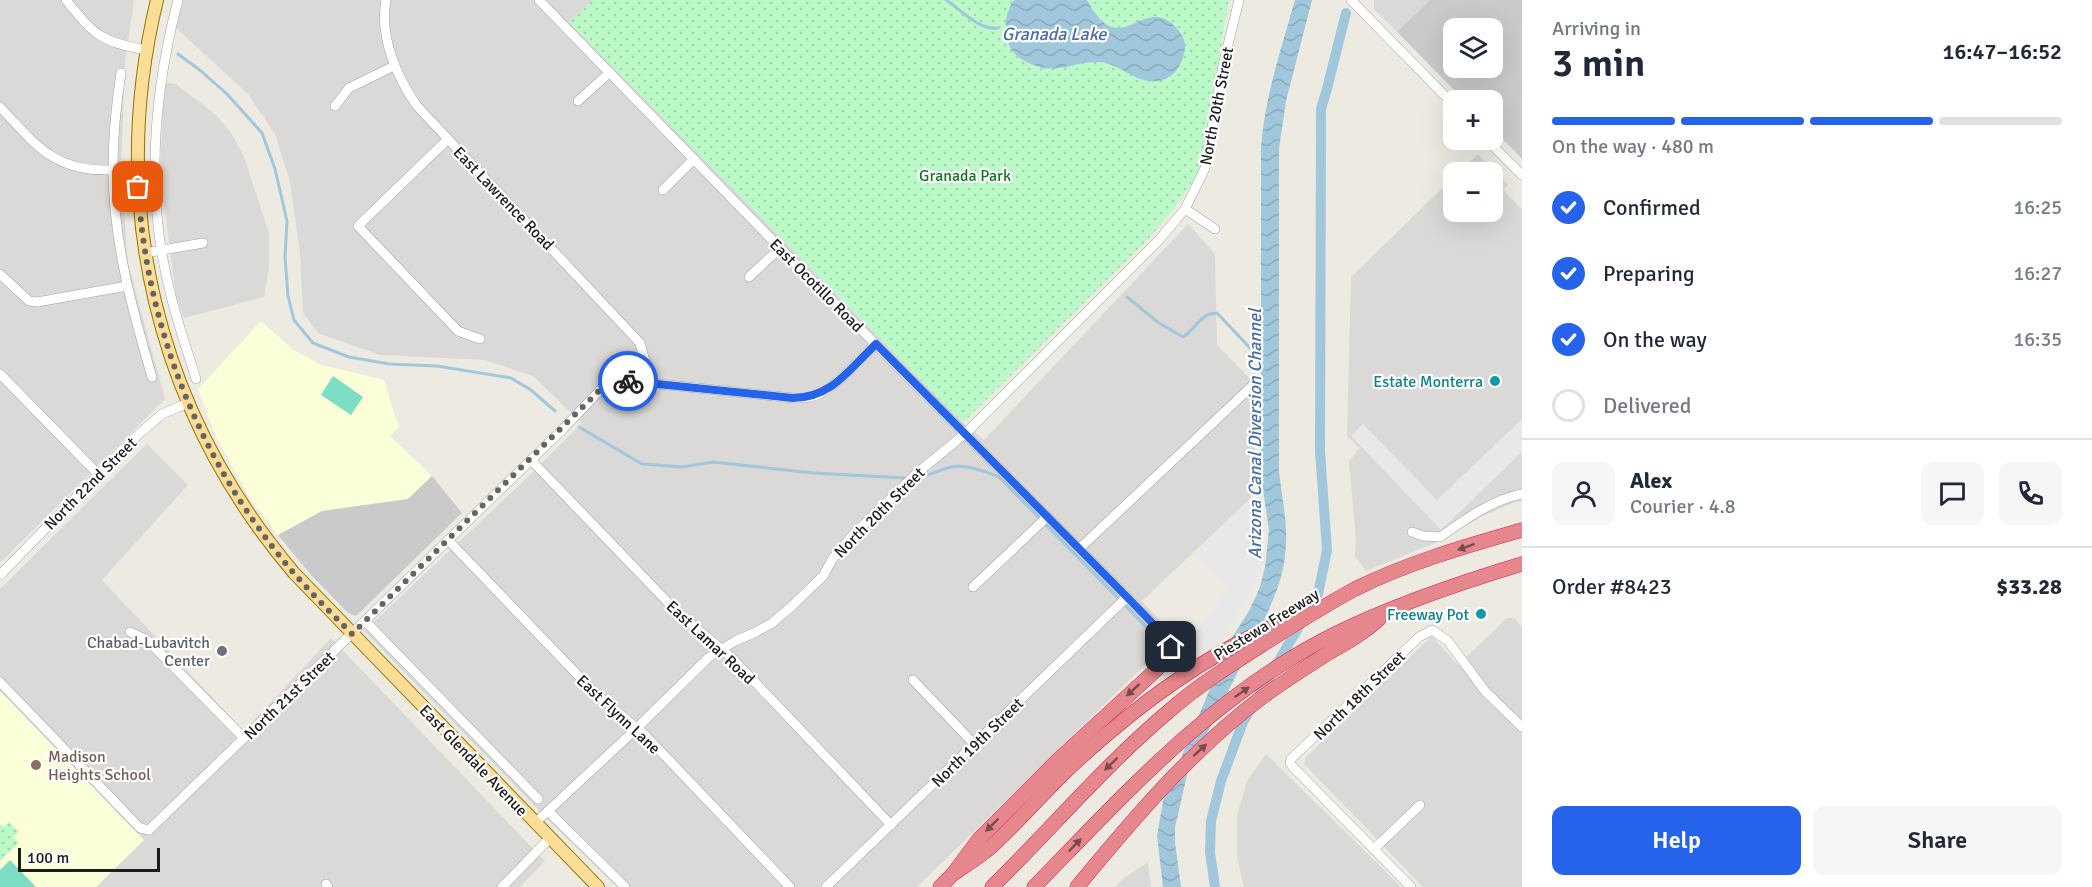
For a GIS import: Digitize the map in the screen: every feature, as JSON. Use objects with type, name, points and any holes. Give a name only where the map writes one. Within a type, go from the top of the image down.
[{"type":"highway","name":"Piestewa Freeway","points":[[992,887],[1083,792],[1170,710],[1222,670],[1317,610],[1355,590],[1439,557],[1522,530]]},
{"type":"highway","points":[[1034,887],[1164,755],[1240,693],[1286,662],[1335,634],[1390,610],[1458,584],[1522,564]]},
{"type":"highway","points":[[953,874],[989,848],[1068,769],[1107,735],[1172,685],[1264,629],[1317,610]]},
{"type":"highway","points":[[1077,887],[1159,791],[1196,753],[1255,703],[1294,675],[1364,633],[1390,610]]},
{"type":"highway","points":[[940,887],[953,874],[980,838],[1058,760],[1157,669],[1166,659],[1171,647]]},
{"type":"main road","name":"East Glendale Avenue","points":[[157,0],[146,51],[138,131],[137,169],[145,253],[159,319],[188,404],[211,451],[256,524],[294,573],[597,887]]},
{"type":"street","points":[[66,0],[85,24],[103,39],[146,51]]},
{"type":"street","points":[[178,0],[159,88],[154,137],[156,191],[162,249],[172,298],[196,379]]},
{"type":"street","name":"East Lawrence Road","points":[[386,0],[387,36],[394,66],[407,92],[417,106],[640,343],[645,361],[642,383]]},
{"type":"street","name":"East Ocotillo Road","points":[[539,0],[780,248],[1127,597],[1161,632],[1171,647]]},
{"type":"street","name":"North 20th Street","points":[[535,823],[637,728],[708,657],[772,623],[792,606],[823,576],[833,558],[859,530],[933,458],[966,433],[1159,240],[1185,209],[1206,168],[1223,66],[1239,0]]},
{"type":"street","points":[[1351,0],[1443,94]]},
{"type":"street","points":[[335,106],[349,88],[394,66]]},
{"type":"street","points":[[578,101],[610,72]]},
{"type":"street","points":[[121,73],[113,170],[119,241],[127,286],[152,377]]},
{"type":"street","points":[[0,107],[44,151],[59,161],[87,170],[113,170]]},
{"type":"street","points":[[448,139],[358,226],[458,331],[480,339]]},
{"type":"street","points":[[1497,150],[1522,175]]},
{"type":"street","points":[[663,190],[694,159]]},
{"type":"street","points":[[1185,209],[1215,229]]},
{"type":"street","points":[[145,253],[203,243]]},
{"type":"street","points":[[749,277],[780,248]]},
{"type":"street","points":[[385,272],[394,264]]},
{"type":"street","points":[[2,280],[29,301],[37,302],[127,286]]},
{"type":"street","name":"North 21st Street","points":[[0,682],[140,828],[149,830],[531,460],[605,385],[620,380],[807,398],[831,387],[876,344]]},
{"type":"street","points":[[0,374],[98,474]]},
{"type":"street","points":[[1079,549],[1253,385]]},
{"type":"street","name":"North 22nd Street","points":[[0,575],[132,441],[162,414],[188,404]]},
{"type":"street","name":"East Lamar Road","points":[[531,460],[680,615],[732,658],[891,825]]},
{"type":"street","points":[[1412,532],[1423,536],[1440,537],[1474,513],[1507,498],[1522,494]]},
{"type":"street","points":[[973,587],[1047,517]]},
{"type":"street","name":"East Flynn Lane","points":[[448,540],[594,692],[637,728],[790,887]]},
{"type":"street","name":"North 19th Street","points":[[826,887],[1127,597]]},
{"type":"street","points":[[365,621],[538,799]]},
{"type":"street","name":"North 18th Street","points":[[1374,849],[1290,763],[1291,759],[1419,637],[1432,630],[1448,641],[1485,691],[1522,727]]},
{"type":"street","points":[[130,632],[147,640],[244,738]]},
{"type":"street","points":[[913,680],[975,745]]},
{"type":"street","points":[[1411,887],[1374,849],[1420,806]]},
{"type":"street","points":[[548,811],[625,887]]},
{"type":"street","points":[[502,887],[550,838]]},
{"type":"shaded area","points":[[0,0],[134,0],[125,64],[121,168],[128,263],[165,399],[0,563]]},
{"type":"shaded area","points":[[183,0],[593,0],[570,22],[960,420],[984,440],[1188,224],[1215,254],[1217,345],[1260,389],[1251,498],[1142,601],[1174,635],[917,887],[617,887],[553,825],[364,631],[582,423],[533,376],[485,360],[380,355],[318,333],[303,313],[300,253],[290,182],[275,134],[248,94],[176,28]]},
{"type":"shaded area","points":[[1374,0],[1430,0],[1397,32],[1374,9]]},
{"type":"shaded area","points":[[1430,0],[1522,0],[1522,159],[1503,139],[1503,90],[1454,90],[1397,32]]},
{"type":"shaded area","points":[[164,83],[176,84],[216,115],[231,133],[243,154],[269,233],[269,267],[264,297],[184,318],[176,297],[160,171]]},
{"type":"shaded area","points":[[1478,154],[1486,162],[1470,162]]},
{"type":"shaded area","points":[[1503,180],[1508,185],[1503,190]]},
{"type":"shaded area","points":[[1443,188],[1443,222],[1503,222],[1503,190],[1522,209],[1522,501],[1477,519],[1440,541],[1366,571],[1355,556],[1356,540],[1349,461],[1360,448],[1347,436],[1351,277]]},
{"type":"shaded area","points":[[261,321],[292,349],[321,365],[384,380],[396,420],[400,426],[390,436],[432,476],[408,499],[322,511],[278,535],[251,500],[216,437],[198,389]]},
{"type":"shaded area","points":[[1522,419],[1522,452],[1441,530],[1351,436],[1363,424],[1437,500]]},
{"type":"shaded area","points":[[147,444],[188,485],[102,580],[244,731],[331,638],[545,861],[520,887],[96,887],[143,840],[0,691],[0,589]]},
{"type":"shaded area","points":[[432,476],[462,513],[356,616],[348,613],[312,576],[278,535],[322,511],[408,499]]},
{"type":"shaded area","points":[[1251,498],[1260,498],[1263,521],[1260,568],[1253,588],[1222,641],[1212,652],[1198,653],[1186,640],[1207,620],[1228,589],[1196,556],[1206,541]]},
{"type":"shaded area","points":[[1507,618],[1514,618],[1522,627],[1522,887],[1423,887],[1304,764],[1306,757],[1432,636],[1458,665]]},
{"type":"shaded area","name":"Madison Heights School","points":[[0,691],[144,840],[96,887],[0,887]]},
{"type":"shaded area","points":[[1266,754],[1401,887],[1244,887],[1237,857],[1237,816],[1247,781]]},
{"type":"shaded area","points":[[1148,862],[1151,887],[1115,887],[1123,879]]},
{"type":"green space","name":"Granada Park","points":[[593,0],[1230,0],[1200,167],[1189,186],[1149,238],[966,420],[960,420],[569,22]]},
{"type":"green space","points":[[333,376],[363,397],[351,415],[321,395]]},
{"type":"green space","points":[[9,822],[19,832],[13,837],[19,843],[0,861],[0,824],[4,827]]},
{"type":"green space","points":[[10,860],[36,887],[0,887],[0,870]]},
{"type":"water","name":"Granada Lake","points":[[1014,0],[1087,0],[1099,18],[1109,26],[1119,28],[1148,18],[1159,17],[1170,22],[1182,35],[1185,47],[1183,57],[1172,75],[1153,81],[1137,78],[1107,63],[1087,63],[1052,69],[1034,65],[1017,56],[1008,42],[1006,19]]},
{"type":"water","points":[[1295,0],[1312,0],[1286,101],[1279,149],[1279,472],[1286,524],[1284,564],[1267,614],[1188,771],[1175,827],[1181,887],[1163,887],[1157,836],[1163,801],[1230,641],[1250,609],[1260,587],[1265,567],[1269,530],[1261,476],[1261,147],[1270,91]]},
{"type":"waterway","points":[[946,0],[977,23],[998,28]]},
{"type":"waterway","points":[[1215,887],[1210,852],[1211,821],[1221,781],[1243,722],[1318,594],[1327,550],[1320,451],[1321,109],[1346,13]]},
{"type":"waterway","points":[[178,54],[227,94],[262,133],[275,169],[287,221],[285,257],[288,296],[294,320],[313,343],[349,357],[389,364],[437,366],[511,378],[531,390],[555,411]]},
{"type":"waterway","name":"Arizona Canal Diversion Channel","points":[[1127,297],[1159,323],[1183,337],[1206,316],[1217,313],[1251,349],[1263,350]]},
{"type":"waterway","points":[[579,427],[642,464],[682,467],[713,462],[813,473],[906,478]]},
{"type":"waterway","points":[[919,477],[957,466],[988,472],[999,477],[1167,648]]},
{"type":"waterway","points":[[1172,653],[1189,668]]},
{"type":"way so far","points":[[138,187],[150,282],[159,319],[188,404],[234,491],[273,548],[352,634],[564,428],[605,385],[620,380],[628,381]]},
{"type":"place","name":"Estate Monterra","points":[[1495,381]]},
{"type":"place","name":"Freeway Pot","points":[[1481,614]]},
{"type":"place","name":"Chabad-Lubavitch Center","points":[[222,651]]},
{"type":"place","name":"Madison Heights School","points":[[36,765]]},
{"type":"route","points":[[628,381],[807,398],[831,387],[876,344],[1127,597],[1161,632],[1171,647]]}]
